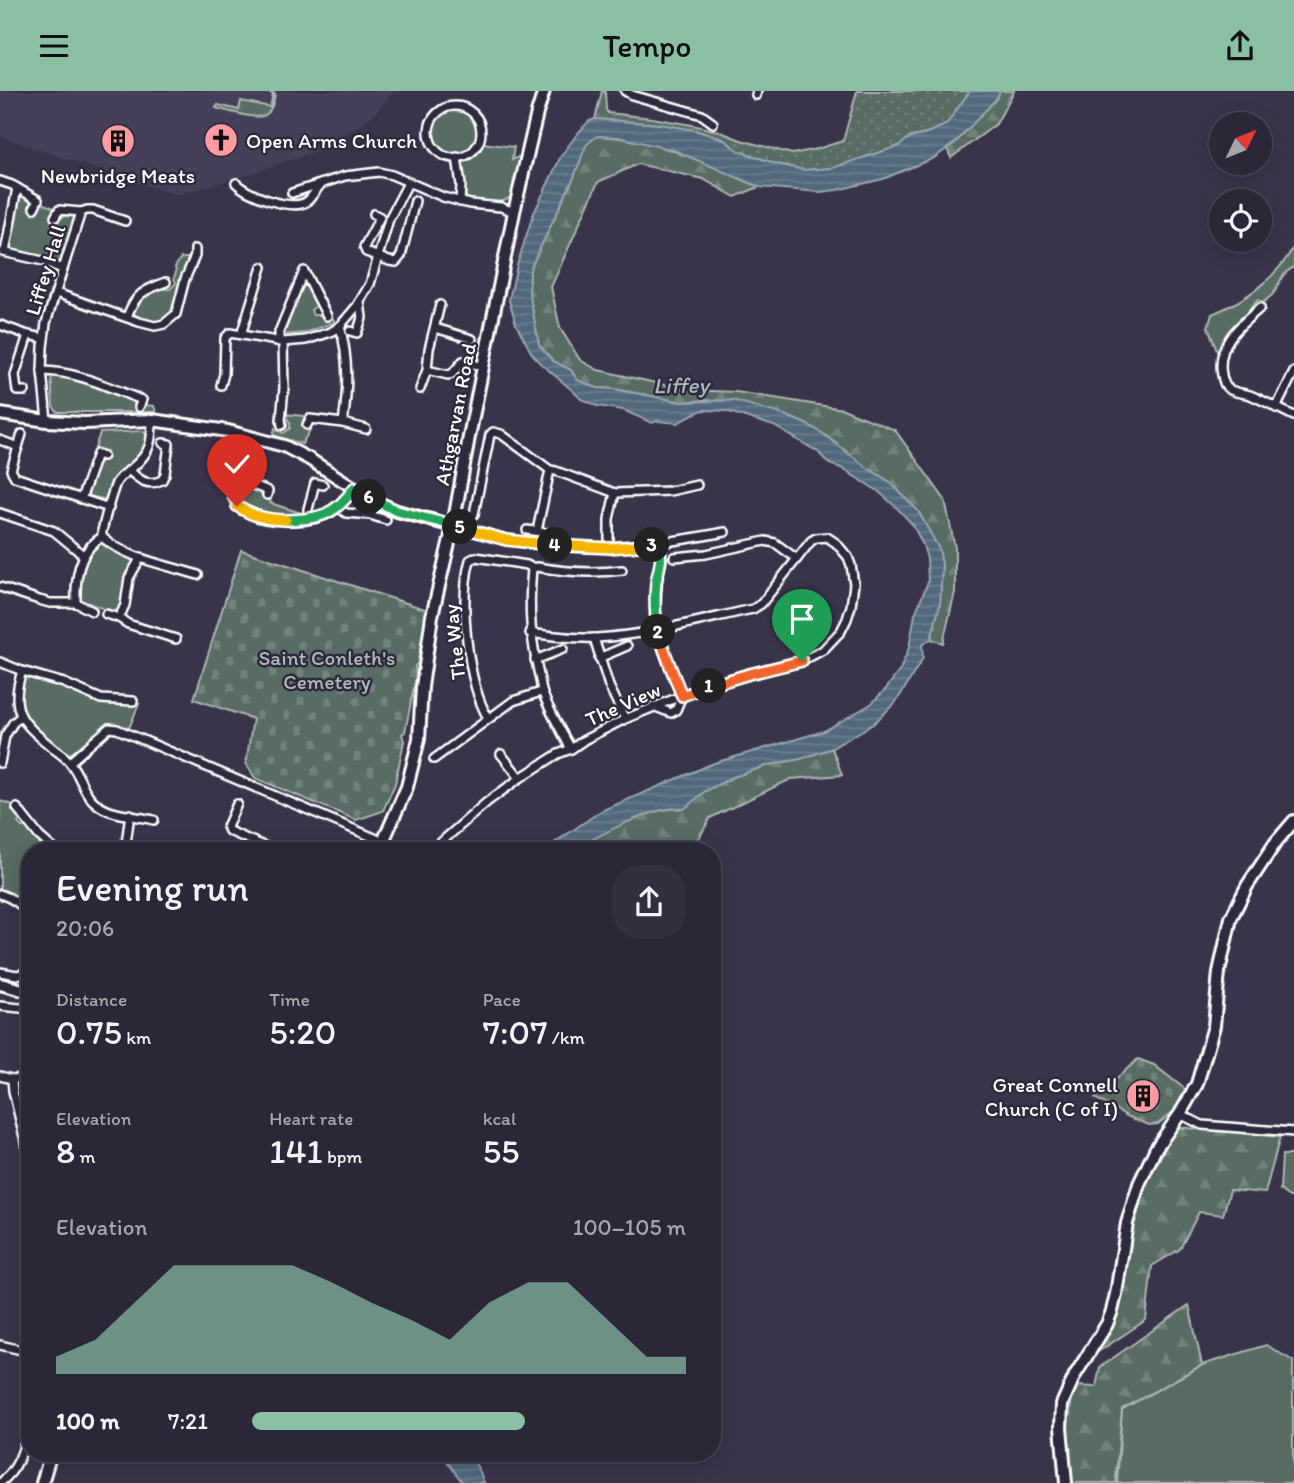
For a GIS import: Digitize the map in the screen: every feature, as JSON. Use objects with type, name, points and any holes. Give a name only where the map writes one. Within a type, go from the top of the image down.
[{"type":"street","name":"Athgarvan Road","points":[[383,842],[407,787],[419,739],[422,687],[432,616],[453,526],[514,212],[544,91]]},
{"type":"street","points":[[625,91],[711,118]]},
{"type":"street","points":[[452,106],[468,109],[474,114],[481,129],[474,150],[457,157],[442,154],[436,149],[429,135],[432,119],[444,108],[452,106]]},
{"type":"street","points":[[457,157],[461,185],[460,202]]},
{"type":"street","points":[[292,193],[345,176],[369,172],[392,174],[408,183],[460,202],[501,207],[514,212]]},
{"type":"street","points":[[0,181],[38,200],[34,208]]},
{"type":"street","points":[[236,183],[252,195],[293,204],[302,204],[309,200],[322,184]]},
{"type":"street","points":[[221,385],[225,338],[230,333],[281,342],[316,337],[340,326],[360,302],[370,284],[389,219],[408,183]]},
{"type":"street","points":[[17,188],[2,252],[43,261],[62,269]]},
{"type":"street","points":[[374,214],[380,217],[364,247],[366,252],[396,262],[401,255],[415,201]]},
{"type":"street","points":[[55,218],[59,209],[80,212],[93,210],[125,221]]},
{"type":"street","points":[[403,209],[412,212]]},
{"type":"street","name":"Liffey Hall","points":[[47,421],[42,371],[46,323],[80,212]]},
{"type":"street","points":[[56,293],[139,322],[155,326],[164,324],[176,314],[195,249]]},
{"type":"street","points":[[241,335],[262,267]]},
{"type":"street","points":[[282,425],[284,388],[279,332],[304,271],[327,316]]},
{"type":"street","points":[[127,317],[130,307],[140,293],[166,282]]},
{"type":"street","points":[[350,331],[357,333],[362,318],[360,302]]},
{"type":"street","points":[[420,389],[427,370],[440,305]]},
{"type":"street","points":[[314,312],[323,308]]},
{"type":"street","points":[[1260,308],[1229,337],[1220,365],[1223,382],[1227,388],[1248,394],[1294,417]]},
{"type":"street","points":[[0,325],[44,338]]},
{"type":"street","points":[[340,326],[348,390],[343,423]]},
{"type":"street","points":[[435,328],[468,340]]},
{"type":"street","points":[[25,391],[17,391],[15,375],[28,335]]},
{"type":"street","points":[[427,370],[448,375],[455,372],[463,362],[484,367]]},
{"type":"street","points":[[42,371],[66,372],[84,378],[142,400],[139,407]]},
{"type":"street","points":[[1276,408],[1294,372]]},
{"type":"street","points":[[0,414],[85,423],[152,420],[228,431],[284,446],[380,504],[397,511],[506,540],[609,548],[659,544],[725,532]]},
{"type":"street","points":[[307,425],[310,419],[366,429]]},
{"type":"street","points":[[102,537],[116,483],[149,449],[152,420]]},
{"type":"street","points":[[474,514],[490,435],[493,432],[501,434],[550,470],[615,493],[670,491],[693,486],[687,478]]},
{"type":"street","points":[[22,434],[10,470],[15,477],[109,508]]},
{"type":"street","points":[[0,440],[18,447]]},
{"type":"street","points":[[129,470],[150,484],[162,480],[169,443],[163,443]]},
{"type":"street","points":[[81,499],[97,454],[103,456]]},
{"type":"street","points":[[473,470],[482,472]]},
{"type":"street","points":[[537,531],[550,470]]},
{"type":"street","points":[[267,495],[268,491],[246,483],[240,484],[232,496],[237,506],[258,516],[272,520],[309,519],[330,513],[354,488]]},
{"type":"street","points":[[309,519],[308,509],[315,483],[323,485]]},
{"type":"street","points":[[609,548],[609,519],[615,493]]},
{"type":"street","points":[[338,507],[346,513],[370,515],[386,520]]},
{"type":"street","points":[[0,513],[54,531],[83,555]]},
{"type":"street","points":[[527,530],[546,533]]},
{"type":"street","points":[[76,603],[81,559],[96,540],[102,537]]},
{"type":"street","points":[[102,537],[119,549],[198,575]]},
{"type":"street","name":"The View","points":[[441,842],[487,802],[520,778],[558,754],[625,719],[698,689],[802,661],[823,650],[841,631],[851,606],[854,584],[851,565],[836,543],[827,537],[811,541],[797,559]]},
{"type":"street","points":[[530,633],[594,638],[628,635],[758,607],[797,559],[775,543],[765,541],[685,561],[674,557]]},
{"type":"street","points":[[653,706],[674,712],[682,697],[657,629],[655,597],[662,559],[659,544]]},
{"type":"street","points":[[119,618],[125,605],[129,578],[141,557]]},
{"type":"street","name":"The Way","points":[[488,718],[480,699],[470,658],[466,623],[470,560],[487,559],[532,568]]},
{"type":"street","points":[[610,562],[611,571]]},
{"type":"street","points":[[571,749],[541,692],[530,633],[532,568],[579,573],[622,570]]},
{"type":"street","points":[[0,587],[50,603],[76,603],[92,611]]},
{"type":"street","points":[[106,614],[176,639]]},
{"type":"street","points":[[594,638],[610,686],[625,719]]},
{"type":"street","points":[[600,658],[627,646]]},
{"type":"street","points":[[535,660],[563,649]]},
{"type":"street","points":[[0,662],[64,683],[101,699],[133,701]]},
{"type":"street","points":[[22,671],[17,697],[20,717],[70,762],[95,804],[110,812],[154,820]]},
{"type":"street","points":[[101,699],[104,689]]},
{"type":"street","points":[[434,759],[445,746],[513,701],[541,692]]},
{"type":"street","points":[[0,763],[3,735],[20,717]]},
{"type":"street","points":[[70,762],[109,728],[117,729],[131,740],[372,842]]},
{"type":"street","points":[[502,754],[520,778]]},
{"type":"street","points":[[237,804],[227,827],[229,831],[254,842]]},
{"type":"street","points":[[17,809],[22,822],[46,842]]},
{"type":"street","points":[[126,842],[130,814]]},
{"type":"street","points":[[1066,1483],[1061,1427],[1062,1403],[1112,1311],[1127,1223],[1139,1184],[1156,1148],[1197,1084],[1214,1026],[1219,972],[1231,918],[1247,885],[1294,821]]},
{"type":"street","points":[[0,894],[11,898],[21,906]]},
{"type":"street","points":[[0,972],[21,974]]},
{"type":"street","points":[[0,984],[21,990]]},
{"type":"street","points":[[0,1006],[21,1008]]},
{"type":"street","points":[[0,1076],[21,1078]]},
{"type":"street","points":[[12,1079],[21,1124]]},
{"type":"street","points":[[1180,1114],[1202,1125],[1294,1132]]},
{"type":"street","points":[[0,1345],[21,1350]]},
{"type":"street","points":[[0,1483],[12,1472],[21,1452]]},
{"type":"street","points":[[42,1483],[48,1462]]},
{"type":"shaded area","points":[[0,91],[394,91],[376,112],[337,138],[332,146],[179,195],[0,136]]},
{"type":"green space","points":[[267,91],[272,91],[275,95],[271,108],[266,115],[251,116],[216,108],[218,105],[239,110],[241,101],[270,107],[273,94]]},
{"type":"green space","points":[[602,91],[605,91],[608,113],[692,125],[792,154],[843,141],[857,91],[970,91],[946,125],[909,138],[899,146],[833,168],[804,170],[739,151],[723,139],[694,130],[595,119]]},
{"type":"green space","points":[[1000,91],[1014,91],[996,124],[951,158],[947,149],[996,99]]},
{"type":"green space","points":[[455,110],[471,116],[477,132],[471,148],[455,154],[439,148],[433,132],[439,116]]},
{"type":"green space","points":[[596,136],[639,141],[680,153],[759,187],[735,197],[703,179],[638,164],[598,182],[551,287],[560,328],[580,360],[598,370],[687,390],[736,392],[843,409],[895,430],[945,500],[955,548],[955,592],[943,643],[931,639],[940,604],[942,565],[939,549],[918,511],[890,482],[825,435],[787,416],[707,400],[682,402],[597,388],[577,380],[571,370],[553,361],[539,345],[529,292],[530,269],[574,177],[586,145]]},
{"type":"green space","points":[[482,143],[514,147],[512,160],[522,155],[514,194],[504,201],[484,203],[466,197],[462,161],[477,151]]},
{"type":"green space","points":[[23,194],[30,200],[30,205],[37,209],[41,203],[55,208],[51,216],[59,221],[68,214],[75,217],[62,260],[59,262],[15,252],[9,246],[20,197]]},
{"type":"green space","points":[[1294,246],[1294,267],[1282,277],[1272,295],[1263,303],[1258,300],[1251,307],[1249,315],[1237,323],[1217,351],[1208,327],[1212,314],[1259,287],[1279,268]]},
{"type":"green space","points":[[181,258],[191,258],[173,314],[157,322],[139,319],[134,314],[137,302],[152,291],[170,289],[176,283],[175,267]]},
{"type":"green space","points":[[303,286],[307,286],[315,301],[316,306],[311,310],[313,315],[321,315],[325,320],[332,317],[335,322],[305,333],[284,335],[299,292]]},
{"type":"green space","points":[[51,375],[94,383],[135,401],[134,405],[143,409],[145,405],[154,406],[156,412],[57,412],[53,406]]},
{"type":"green space","points":[[284,414],[304,416],[302,426],[310,430],[302,444],[273,435],[275,428],[284,433],[290,428],[290,422]]},
{"type":"green space","points":[[143,431],[148,436],[144,450],[118,475],[107,500],[86,495],[96,466],[104,461],[107,451],[95,448],[100,433]]},
{"type":"green space","points":[[247,485],[261,491],[263,497],[271,500],[270,503],[301,513],[296,517],[286,518],[269,517],[253,511],[236,498],[238,490]]},
{"type":"green space","points":[[99,543],[135,560],[126,578],[122,603],[115,613],[80,600],[79,597],[85,560]]},
{"type":"green space","name":"Saint Conleth's Cemetery","points":[[241,550],[428,610],[418,663],[415,666],[416,677],[405,732],[402,734],[404,741],[395,784],[383,811],[356,820],[255,778],[246,763],[253,719],[194,699]]},
{"type":"green space","points":[[28,676],[76,690],[101,703],[139,704],[127,729],[114,724],[107,725],[69,754],[40,733],[23,713],[21,695],[25,678]]},
{"type":"green space","points":[[832,748],[842,775],[791,779],[710,818],[697,842],[589,842],[643,816],[659,811],[684,809],[705,791],[733,777],[769,765],[800,759]]},
{"type":"green space","points":[[0,801],[21,807],[17,811],[21,818],[18,823],[22,827],[28,827],[44,842],[21,842],[21,901],[0,890]]},
{"type":"green space","points":[[1138,1059],[1154,1065],[1186,1090],[1175,1110],[1158,1124],[1149,1125],[1129,1117],[1095,1098]]},
{"type":"green space","points":[[1176,1127],[1280,1137],[1265,1193],[1230,1190],[1223,1215],[1199,1212],[1180,1249],[1152,1266],[1146,1320],[1098,1352],[1116,1317],[1131,1235],[1146,1185]]},
{"type":"green space","points":[[1282,1155],[1294,1155],[1294,1197],[1289,1197],[1280,1190]]},
{"type":"green space","points":[[1189,1305],[1202,1365],[1122,1409],[1117,1483],[1071,1483],[1067,1431],[1074,1386],[1096,1387],[1100,1367]]},
{"type":"green space","points":[[1266,1345],[1293,1361],[1293,1483],[1117,1483],[1122,1409],[1202,1365]]},
{"type":"water","points":[[970,91],[1000,91],[996,99],[956,142],[934,158],[883,179],[837,190],[820,192],[759,187],[674,150],[618,137],[597,136],[586,145],[574,177],[530,269],[529,292],[539,345],[553,361],[571,370],[577,380],[597,388],[682,402],[733,400],[787,416],[810,426],[890,482],[918,511],[939,549],[942,565],[940,604],[931,639],[922,645],[923,658],[895,703],[873,724],[832,748],[733,777],[705,791],[684,809],[674,808],[650,813],[588,842],[556,842],[601,811],[714,763],[824,731],[871,704],[900,670],[909,648],[915,614],[928,582],[923,545],[913,525],[897,508],[878,491],[841,468],[829,464],[818,452],[774,426],[726,411],[703,410],[678,423],[652,423],[623,410],[597,406],[581,399],[540,363],[516,324],[509,300],[533,215],[561,156],[589,121],[595,119],[694,130],[723,139],[739,151],[804,170],[832,168],[899,146],[909,138],[946,125]]},
{"type":"water","points":[[448,1462],[474,1462],[484,1483],[463,1483]]},
{"type":"place","name":"Open Arms Church","points":[[221,140]]},
{"type":"place","name":"Newbridge Meats","points":[[118,141]]},
{"type":"place","name":"Great Connell Church (C of I)","points":[[1143,1096]]},
{"type":"route","points":[[237,506],[243,511],[272,520],[317,518],[338,507],[354,488],[397,511],[506,540],[582,548],[659,544],[662,559],[657,581],[655,613],[659,638],[682,696],[749,674],[802,661]]},
{"type":"water label","name":"Liffey","points":[[681,385]]}]
